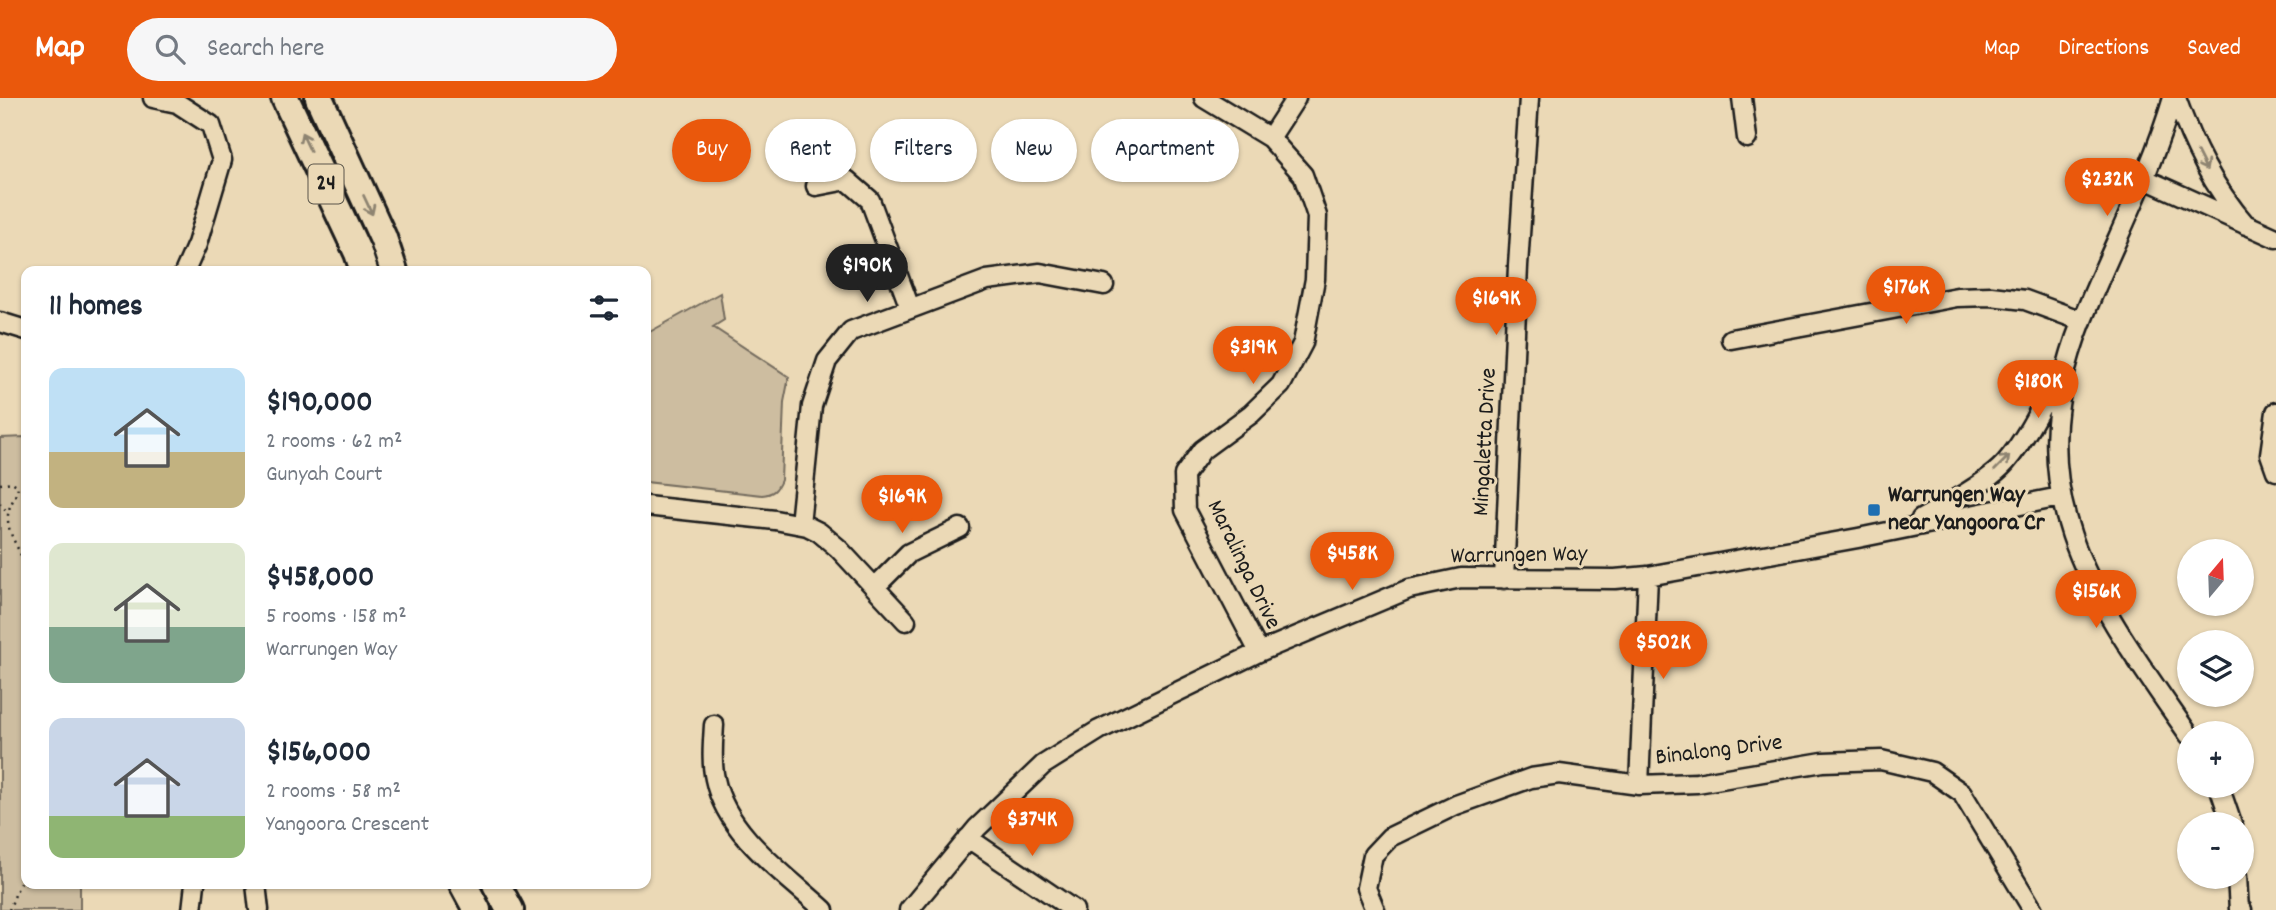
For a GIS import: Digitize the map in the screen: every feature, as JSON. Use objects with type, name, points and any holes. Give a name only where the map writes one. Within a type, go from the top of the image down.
[{"type":"main road","name":"24","points":[[285,98],[362,266]]},
{"type":"main road","name":"24","points":[[319,98],[383,238],[392,266]]},
{"type":"main road","points":[[466,889],[477,910]]},
{"type":"main road","points":[[499,889],[510,910]]},
{"type":"street","points":[[153,98],[177,103],[211,125],[222,160],[197,244],[187,266]]},
{"type":"street","name":"Maralinga Drive","points":[[1204,98],[1270,138],[1303,175],[1317,216],[1315,279],[1303,342],[1281,385],[1251,414],[1202,450],[1184,475],[1185,510],[1259,652]]},
{"type":"street","points":[[1270,138],[1296,98]]},
{"type":"street","name":"Mingaletta Drive","points":[[1504,579],[1518,266],[1529,98]]},
{"type":"street","points":[[1742,98],[1747,138]]},
{"type":"street","points":[[2175,98],[2145,179],[2072,349],[2059,395],[2057,458],[2060,497],[2076,552],[2094,590],[2180,721]]},
{"type":"street","points":[[2175,98],[2203,165],[2221,194],[2246,225]]},
{"type":"street","points":[[2145,179],[2276,238]]},
{"type":"street","points":[[816,186],[847,180],[870,200],[910,308]]},
{"type":"street","points":[[800,524],[812,406],[827,361],[850,331],[987,280],[1040,273],[1104,285]]},
{"type":"street","points":[[1731,339],[1957,297],[1991,296],[2025,300],[2082,321]]},
{"type":"street","points":[[0,322],[21,328]]},
{"type":"street","points":[[1905,528],[1961,497],[2005,464],[2032,423],[2072,349]]},
{"type":"street","points":[[2276,412],[2270,454],[2276,471]]},
{"type":"street","name":"Warrungen Way","points":[[909,910],[968,838],[1043,765],[1099,730],[1259,652],[1409,589],[1461,578],[1615,579],[1648,576],[2060,497]]},
{"type":"street","points":[[651,507],[800,524],[813,528],[827,538],[906,621]]},
{"type":"street","points":[[875,587],[909,553],[960,528]]},
{"type":"street","points":[[1639,785],[1648,576]]},
{"type":"street","points":[[714,725],[714,778],[731,819],[748,840],[824,910]]},
{"type":"street","name":"Binalong Drive","points":[[1375,910],[1366,888],[1373,855],[1390,837],[1456,805],[1531,778],[1559,774],[1639,785],[1697,783],[1823,762],[1881,760],[1932,772],[1962,793],[2034,910]]},
{"type":"street","points":[[968,838],[1074,910]]},
{"type":"street","points":[[192,910],[194,889]]},
{"type":"street","points":[[257,889],[258,910]]},
{"type":"street","points":[[2238,889],[2240,910]]},
{"type":"path","points":[[0,484],[12,482],[18,486],[18,493],[8,513]]},
{"type":"path","points":[[0,503],[8,513],[10,530],[21,557]]},
{"type":"path","points":[[9,910],[21,880]]},
{"type":"shaded area","points":[[720,293],[724,320],[713,327],[789,377],[784,402],[781,480],[774,491],[762,495],[651,483],[651,331]]},
{"type":"shaded area","points":[[21,437],[21,889],[80,889],[80,910],[0,910],[0,438]]},
{"type":"place","name":"Warrungen Way near Yangoora Cr","points":[[1874,510]]}]
